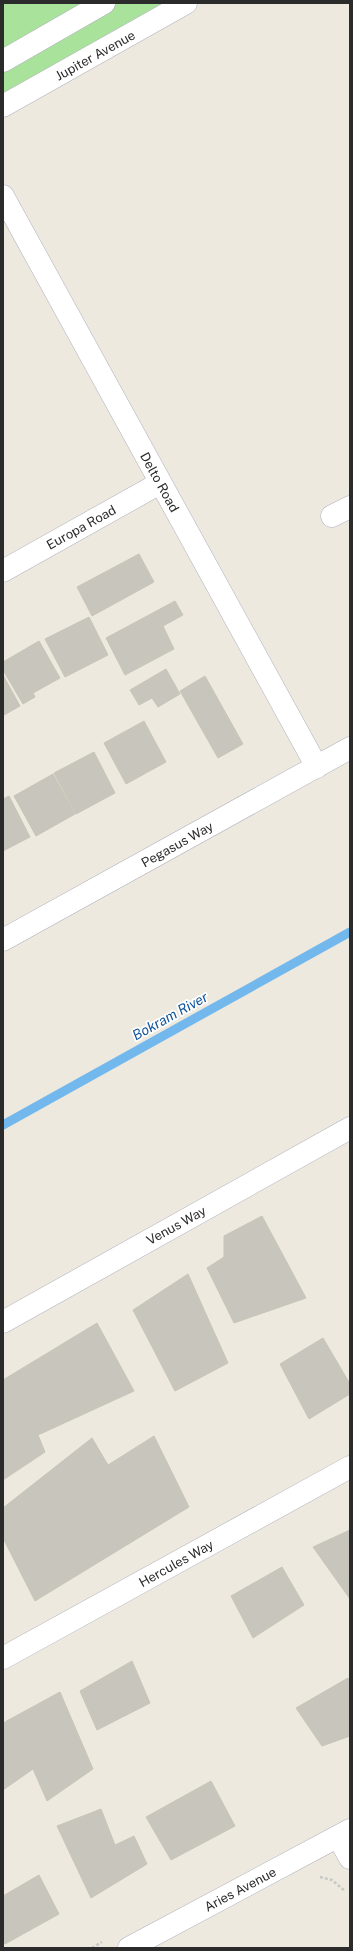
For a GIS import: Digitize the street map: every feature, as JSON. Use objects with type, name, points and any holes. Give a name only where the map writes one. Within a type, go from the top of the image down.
[{"type":"street","points":[[3,61],[104,3]]},
{"type":"street","name":"Jupiter Avenue","points":[[3,106],[186,3]]},
{"type":"street","name":"Delto Road","points":[[3,196],[8,221],[160,483],[317,767]]},
{"type":"street","name":"Europa Road","points":[[3,571],[160,483]]},
{"type":"street","name":"Pegasus Way","points":[[3,940],[350,748]]},
{"type":"street","name":"Venus Way","points":[[3,1322],[350,1128]]},
{"type":"street","name":"Hercules Way","points":[[3,1658],[350,1467]]},
{"type":"street","points":[[344,1833],[350,1858]]},
{"type":"street","name":"Aries Avenue","points":[[129,1948],[344,1833]]},
{"type":"green space","points":[[3,3],[186,3],[3,106]]},
{"type":"building","points":[[139,554],[154,582],[92,616],[77,587]]},
{"type":"building","points":[[175,601],[183,615],[163,626],[174,649],[125,675],[106,638]]},
{"type":"building","points":[[89,617],[108,655],[65,677],[45,639]]},
{"type":"building","points":[[39,641],[60,678],[33,693],[35,697],[23,704],[3,670],[3,662]]},
{"type":"building","points":[[166,669],[180,694],[158,707],[152,698],[139,705],[130,690]]},
{"type":"building","points":[[3,675],[20,706],[4,715],[3,713]]},
{"type":"building","points":[[205,676],[243,744],[218,758],[180,691]]},
{"type":"building","points":[[144,721],[166,762],[126,784],[104,743]]},
{"type":"building","points":[[94,752],[115,793],[76,814],[54,773]]},
{"type":"building","points":[[53,774],[75,814],[36,836],[14,796]]},
{"type":"building","points":[[9,796],[30,837],[3,851],[3,799]]},
{"type":"building","points":[[262,1216],[306,1298],[234,1323],[207,1268],[224,1257],[224,1236]]},
{"type":"building","points":[[188,1274],[228,1363],[175,1391],[133,1310]]},
{"type":"building","points":[[97,1323],[134,1391],[38,1435],[45,1452],[3,1480],[3,1380]]},
{"type":"building","points":[[323,1338],[350,1384],[350,1394],[309,1419],[280,1364]]},
{"type":"building","points":[[154,1436],[189,1507],[35,1601],[3,1538],[3,1508],[92,1438],[108,1465]]},
{"type":"building","points":[[350,1530],[350,1599],[313,1547]]},
{"type":"building","points":[[282,1567],[304,1605],[253,1638],[231,1596]]},
{"type":"building","points":[[132,1661],[150,1703],[97,1730],[80,1691]]},
{"type":"building","points":[[348,1678],[350,1681],[350,1736],[322,1746],[296,1708]]},
{"type":"building","points":[[60,1692],[93,1769],[47,1801],[33,1769],[3,1790],[3,1723]]},
{"type":"building","points":[[211,1781],[235,1826],[171,1860],[146,1817]]},
{"type":"building","points":[[101,1809],[115,1845],[134,1836],[147,1864],[91,1898],[57,1826]]},
{"type":"building","points":[[39,1875],[59,1914],[5,1944],[3,1940],[3,1896]]},
{"type":"waterway","name":"Bokram River","points":[[3,1125],[350,932]]}]
